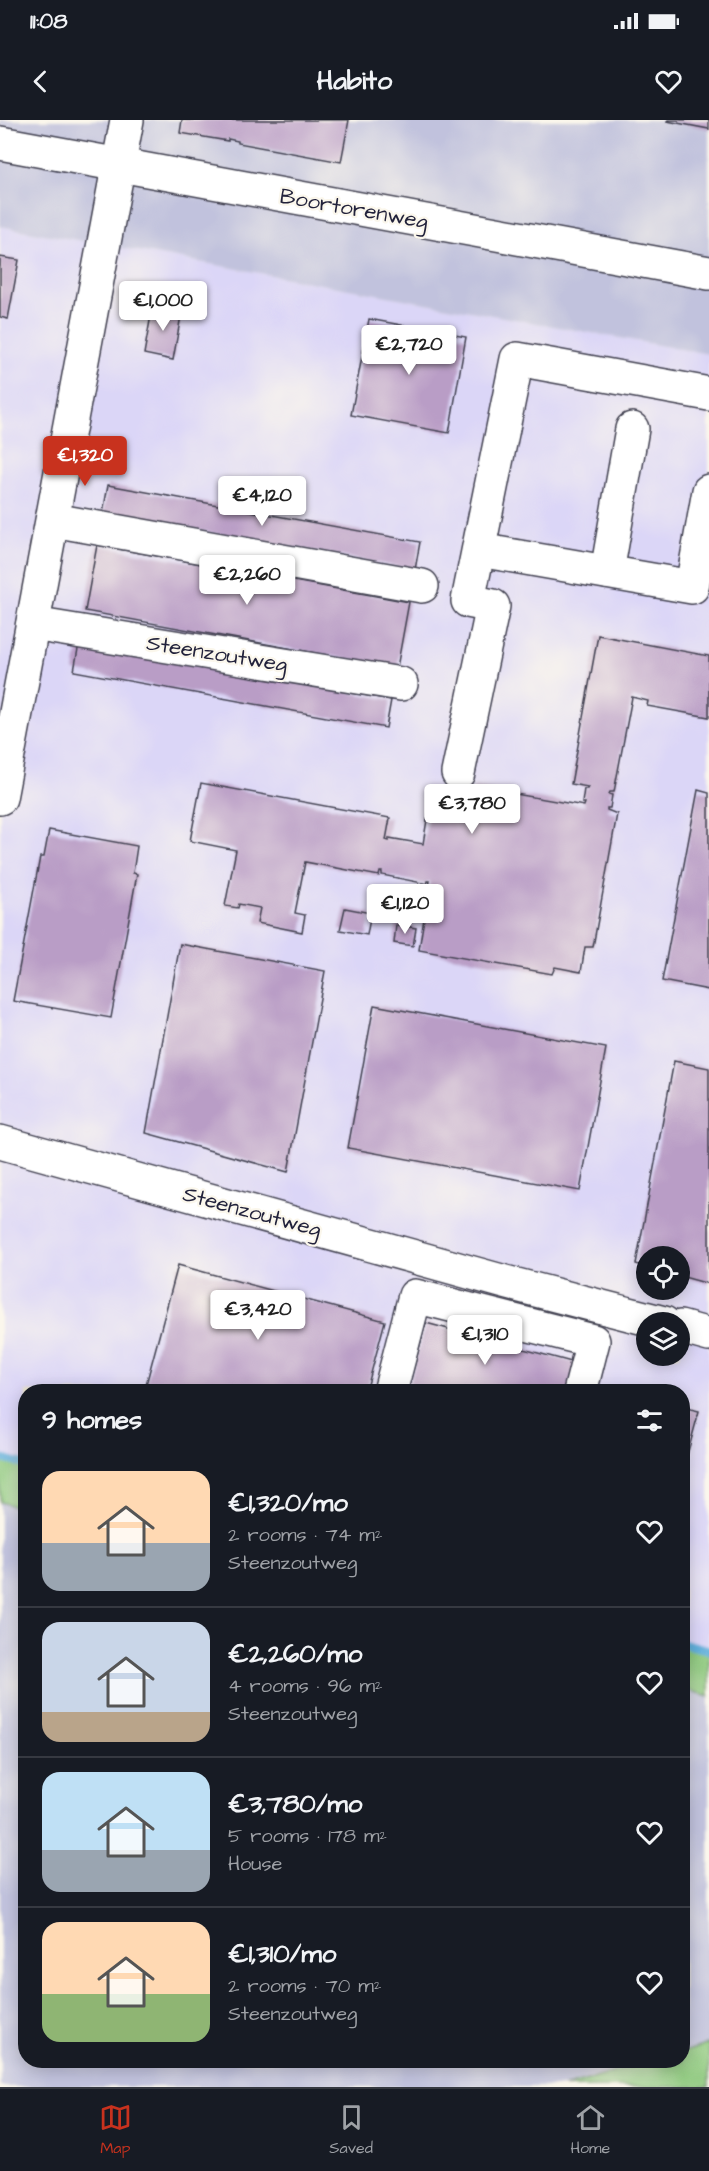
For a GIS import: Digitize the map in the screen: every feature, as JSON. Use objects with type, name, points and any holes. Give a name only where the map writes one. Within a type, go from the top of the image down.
[{"type":"street","points":[[0,798],[127,120]]},
{"type":"street","name":"Boortorenweg","points":[[0,143],[709,273]]},
{"type":"street","points":[[458,773],[493,606],[468,601],[517,359],[709,394]]},
{"type":"street","points":[[607,572],[632,429]]},
{"type":"street","points":[[478,550],[692,587],[709,491]]},
{"type":"street","points":[[53,520],[422,586]]},
{"type":"street","name":"Steenzoutweg","points":[[33,624],[401,684]]},
{"type":"street","name":"Steenzoutweg","points":[[0,1142],[505,1282],[636,1316]]},
{"type":"street","points":[[496,1316],[505,1282]]},
{"type":"street","points":[[392,1384],[414,1296],[593,1341],[582,1384]]},
{"type":"street","points":[[690,1330],[709,1335]]},
{"type":"shaded area","points":[[0,120],[709,120],[709,354],[0,226]]},
{"type":"shaded area","points":[[0,226],[709,354],[709,1651],[690,1646],[690,1384],[18,1384],[18,1464],[0,1459]]},
{"type":"shaded area","points":[[0,1502],[18,1507],[18,2068],[628,2068],[564,2087],[0,2087]]},
{"type":"shaded area","points":[[690,1691],[709,1696],[709,2044],[690,2050]]},
{"type":"green space","points":[[0,1459],[18,1464],[18,1507],[0,1502]]},
{"type":"green space","points":[[690,1646],[709,1651],[709,1696],[690,1691]]},
{"type":"green space","points":[[709,2044],[709,2087],[564,2087],[628,2068],[690,2068],[690,2050]]},
{"type":"building","points":[[182,120],[349,120],[341,162],[238,143],[238,141],[228,139],[228,141],[180,133]]},
{"type":"building","points":[[709,120],[709,129],[667,121]]},
{"type":"building","points":[[0,257],[19,260],[8,319],[0,317]]},
{"type":"building","points":[[153,304],[182,310],[173,360],[144,354]]},
{"type":"building","points":[[369,319],[466,337],[449,433],[351,415]]},
{"type":"building","points":[[108,485],[420,542],[415,570],[103,513]]},
{"type":"building","points":[[97,545],[409,602],[397,668],[85,611]]},
{"type":"building","points":[[598,635],[709,656],[709,717],[647,706],[648,701],[632,697],[614,792],[609,794],[612,795],[610,808],[607,810],[617,814],[593,947],[585,947],[581,972],[555,967],[552,974],[419,950],[430,881],[427,884],[382,875],[382,872],[379,876],[305,862],[295,913],[305,915],[302,932],[257,923],[260,908],[239,904],[238,908],[225,906],[236,850],[190,841],[201,783],[390,818],[386,840],[389,841],[389,838],[423,844],[428,814],[443,817],[445,808],[476,787],[584,806],[585,803],[582,803],[584,789],[588,787],[571,784]]},
{"type":"building","points":[[79,643],[391,700],[386,728],[74,671]]},
{"type":"building","points":[[698,790],[709,793],[709,990],[662,981]]},
{"type":"building","points":[[49,830],[137,846],[133,873],[137,874],[111,1018],[13,1001],[40,857],[44,857]]},
{"type":"building","points":[[345,908],[371,913],[367,935],[340,930]]},
{"type":"building","points":[[396,925],[416,928],[413,946],[394,943]]},
{"type":"building","points":[[180,944],[325,971],[288,1172],[146,1133]]},
{"type":"building","points":[[374,1005],[606,1048],[580,1191],[348,1148]]},
{"type":"building","points":[[674,1061],[709,1068],[709,1284],[690,1279],[690,1246],[639,1246]]},
{"type":"building","points":[[178,1265],[385,1321],[368,1384],[146,1384]]},
{"type":"building","points":[[426,1323],[579,1364],[573,1384],[409,1384]]},
{"type":"building","points":[[690,1409],[699,1411],[690,1444]]},
{"type":"waterway","points":[[0,1458],[18,1463]]},
{"type":"waterway","points":[[690,1645],[709,1650]]}]
